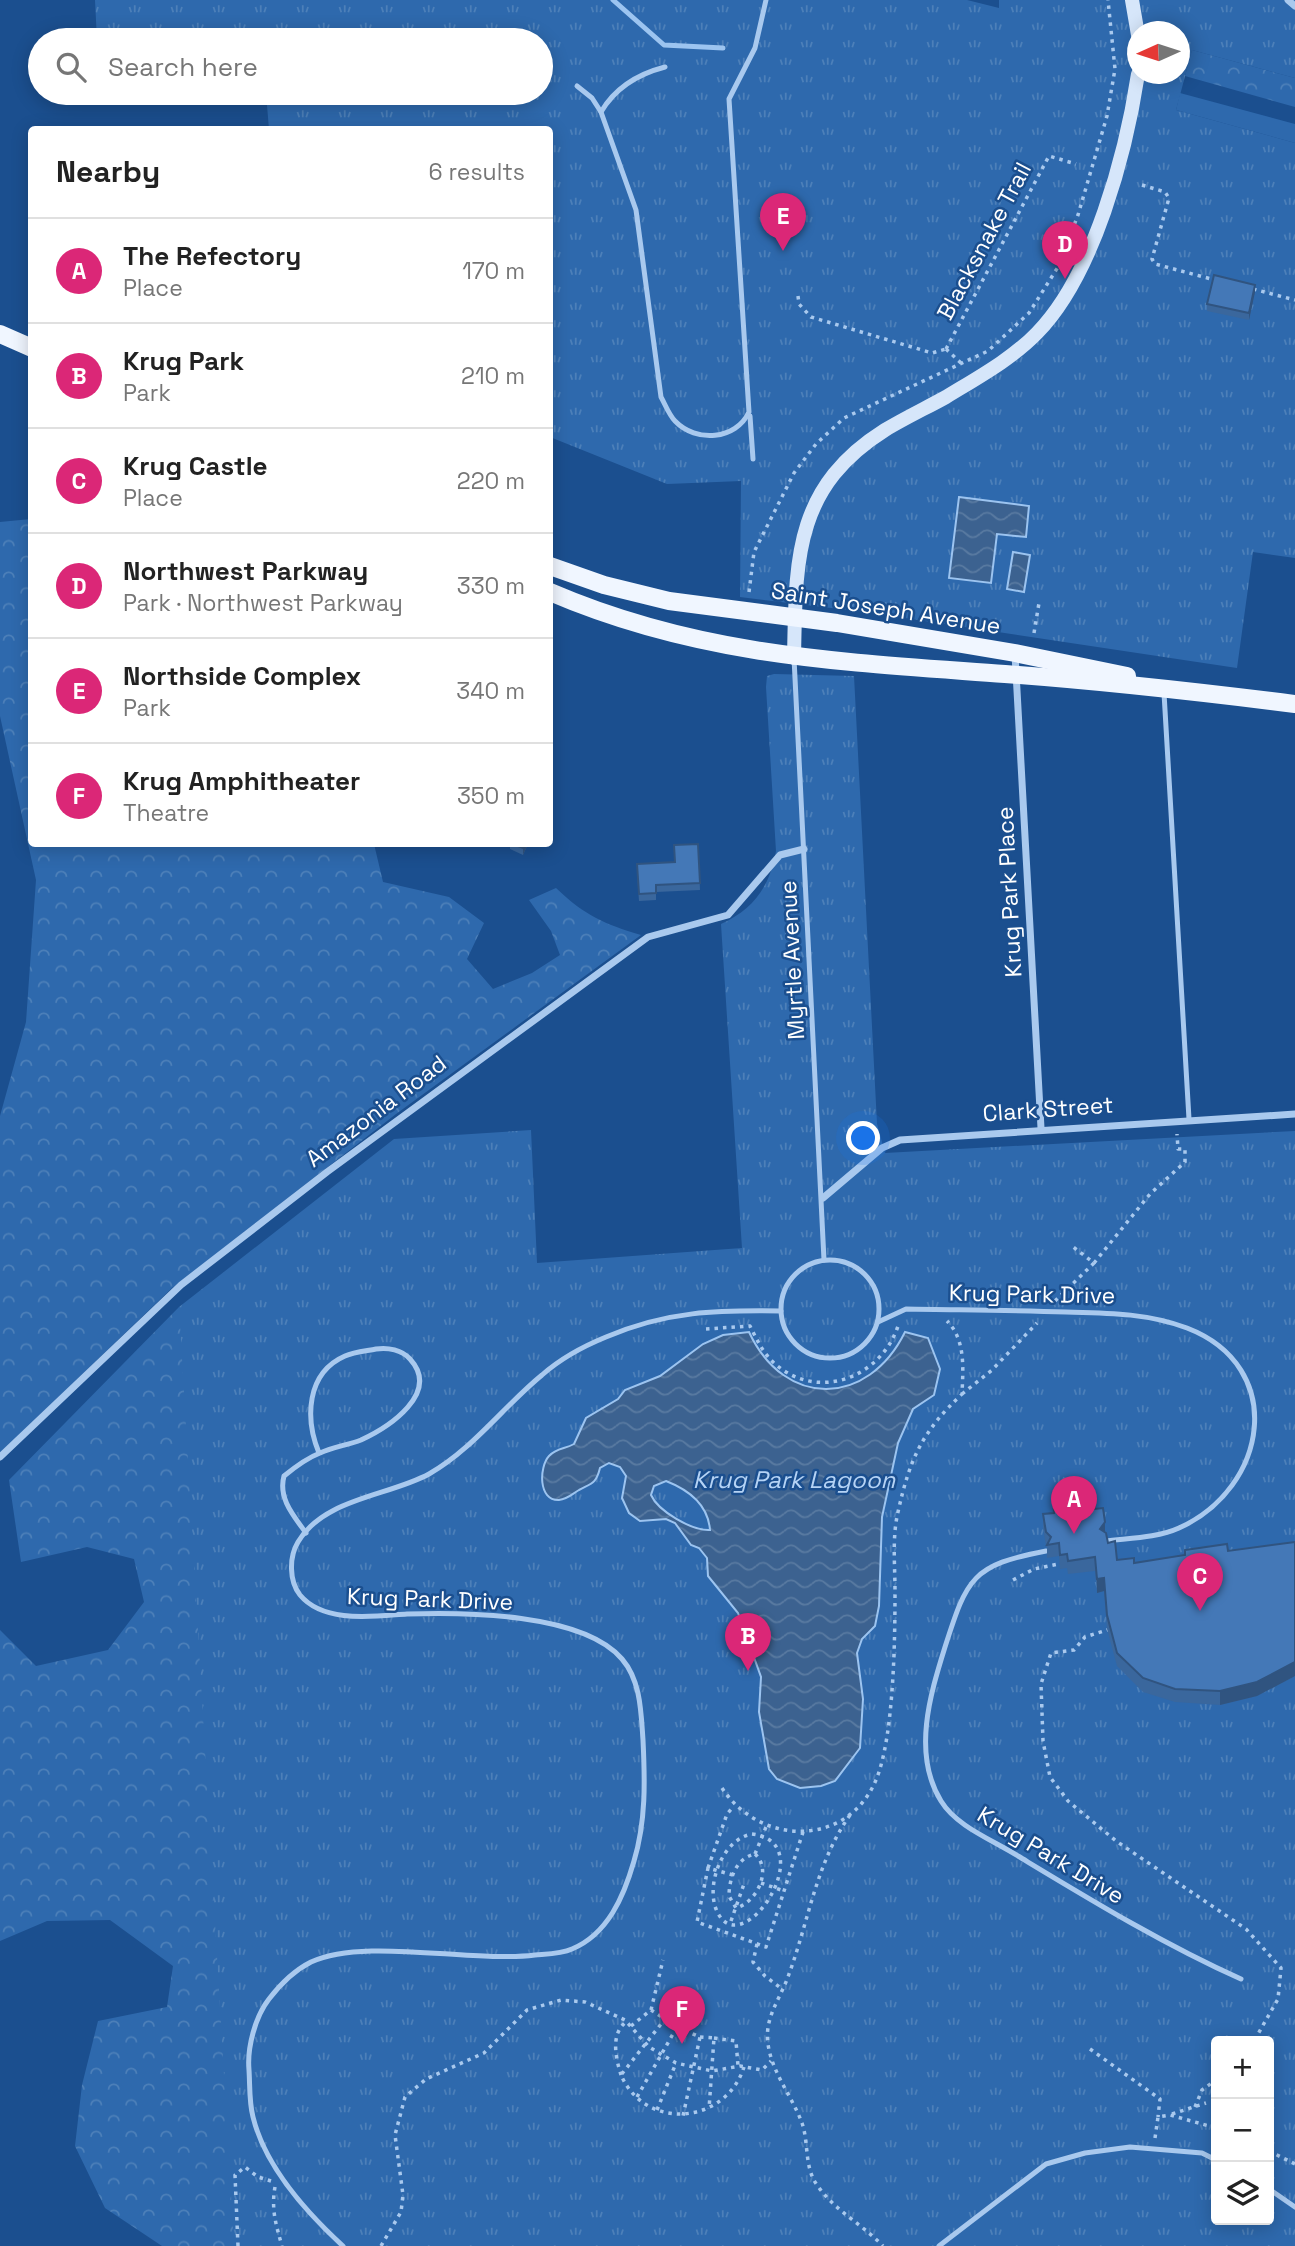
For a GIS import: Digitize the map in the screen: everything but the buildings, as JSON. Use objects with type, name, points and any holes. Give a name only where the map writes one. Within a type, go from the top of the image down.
[{"type":"main road","points":[[0,334],[28,346]]},
{"type":"main road","name":"Saint Joseph Avenue","points":[[553,567],[669,601],[1015,653],[1216,694]]},
{"type":"main road","name":"Saint Joseph Avenue","points":[[553,593],[585,607],[677,637],[794,658],[1016,675],[1295,704]]},
{"type":"street","points":[[1132,0],[1136,21]]},
{"type":"street","points":[[1288,0],[1295,6]]},
{"type":"street","points":[[794,658],[794,618],[800,544],[814,504],[839,467],[884,431],[1001,361],[1037,333],[1065,299],[1099,222],[1131,116],[1136,84]]},
{"type":"street","name":"Krug Park Place","points":[[1015,653],[1041,1128]]},
{"type":"street","name":"Amazonia Road","points":[[0,1457],[181,1285],[327,1172],[648,937],[728,915],[780,855],[804,849]]},
{"type":"street","name":"Clark Street","points":[[823,1198],[882,1147],[900,1140],[1041,1128],[1295,1114]]},
{"type":"lane","points":[[753,459],[729,99],[755,48],[766,0]]},
{"type":"lane","points":[[601,112],[609,98],[642,73],[665,67]]},
{"type":"lane","points":[[578,86],[592,98],[601,112],[636,210],[661,397],[674,420],[691,432],[709,436],[731,432],[743,424],[749,412]]},
{"type":"lane","name":"Myrtle Avenue","points":[[794,658],[824,1260]]},
{"type":"lane","points":[[1164,689],[1189,1119]]},
{"type":"lane","points":[[824,1260],[843,1261],[860,1270],[873,1284],[879,1302],[878,1322],[869,1340],[852,1353],[825,1359],[799,1348],[783,1325],[781,1311],[784,1293],[793,1277],[807,1265],[824,1260]]},
{"type":"lane","name":"Krug Park Drive","points":[[343,2246],[277,2171],[253,2117],[248,2056],[262,2007],[278,1987],[310,1963],[334,1956],[377,1951],[527,1956],[569,1951],[596,1934],[621,1902],[643,1824],[645,1769],[636,1681],[621,1657],[587,1636],[512,1617],[472,1614],[364,1617],[335,1613],[315,1606],[299,1594],[290,1565],[298,1540],[321,1518],[359,1499],[429,1474],[452,1458],[544,1373],[610,1335],[666,1317],[709,1309],[781,1311]]},
{"type":"lane","name":"Krug Park Drive","points":[[878,1322],[906,1309],[1141,1315],[1189,1329],[1228,1353],[1250,1390],[1255,1408],[1253,1447],[1241,1468],[1223,1495],[1178,1529],[1105,1541]]},
{"type":"lane","points":[[306,1533],[289,1509],[281,1488],[284,1476],[319,1453],[360,1440],[392,1423],[415,1399],[421,1381],[418,1367],[405,1353],[384,1348],[345,1356],[326,1369],[313,1387],[310,1426],[319,1453]]},
{"type":"lane","name":"Krug Park Drive","points":[[1046,1551],[1007,1558],[982,1572],[962,1595],[933,1688],[925,1726],[930,1770],[941,1802],[966,1826],[1098,1906],[1194,1958],[1241,1979]]},
{"type":"lane","points":[[939,2246],[1046,2164],[1085,2153],[1153,2148],[1202,2153],[1211,2158]]},
{"type":"lane","points":[[1274,2192],[1295,2207]]},
{"type":"path","points":[[749,592],[754,552],[794,473],[816,444],[844,418],[988,351],[1029,313],[1058,267],[1078,215],[1107,116],[1115,69],[1108,0]]},
{"type":"path","name":"Blacksnake Trail","points":[[961,363],[946,349],[1049,156],[1076,164]]},
{"type":"path","points":[[1142,185],[1165,192],[1169,198],[1152,259],[1155,264],[1218,280]]},
{"type":"path","points":[[1242,286],[1295,300]]},
{"type":"path","points":[[798,296],[800,304],[811,317],[932,353],[946,349]]},
{"type":"path","points":[[1034,633],[1039,603]]},
{"type":"path","points":[[1055,1301],[1094,1263],[1150,1194],[1185,1162],[1185,1149],[1178,1149],[1176,1120]]},
{"type":"path","points":[[1072,1246],[1094,1263]]},
{"type":"path","points":[[706,1329],[750,1326],[765,1354],[776,1365],[791,1375],[821,1381],[849,1378],[880,1361],[890,1348],[901,1317]]},
{"type":"path","points":[[940,1317],[952,1326],[958,1338],[963,1371],[962,1394]]},
{"type":"path","points":[[883,2246],[837,2209],[810,2172],[803,2125],[771,2061],[767,2030],[821,1868],[853,1810],[875,1782],[887,1737],[898,1512],[917,1446],[962,1394],[992,1370],[1039,1321]]},
{"type":"path","points":[[1013,1580],[1034,1569],[1069,1562]]},
{"type":"path","points":[[1113,1628],[1085,1637],[1074,1650],[1051,1653],[1041,1684],[1043,1741],[1050,1777],[1068,1801],[1116,1841],[1246,1929],[1281,1968],[1278,1999],[1257,2036]]},
{"type":"path","points":[[722,1788],[734,1806],[766,1826],[803,1832],[830,1825],[853,1810]]},
{"type":"path","points":[[734,1806],[727,1814],[708,1868],[697,1922],[766,1947],[803,1832]]},
{"type":"path","points":[[736,1908],[729,1896],[733,1875],[741,1862],[755,1854],[766,1826]]},
{"type":"path","points":[[752,1834],[762,1836],[773,1844],[778,1858],[775,1888],[758,1915],[746,1922],[731,1922],[718,1914],[715,1905],[717,1870],[731,1845],[739,1838],[752,1834]]},
{"type":"path","points":[[736,1908],[746,1904],[761,1883],[762,1866],[755,1854]]},
{"type":"path","points":[[708,1868],[733,1875]]},
{"type":"path","points":[[761,1883],[784,1891]]},
{"type":"path","points":[[731,1922],[744,1884]]},
{"type":"path","points":[[758,1944],[753,1962],[758,1970],[782,1989]]},
{"type":"path","points":[[631,2026],[652,2010],[663,1960]]},
{"type":"path","points":[[381,2246],[401,2212],[403,2195],[395,2135],[405,2097],[415,2086],[440,2071],[484,2053],[527,2010],[561,2000],[585,2002],[626,2021],[646,2045],[660,2056],[693,2068],[712,2071],[738,2066],[762,2070],[771,2061]]},
{"type":"path","points":[[652,2010],[677,2027],[700,2037],[736,2041],[738,2066]]},
{"type":"path","points":[[621,2075],[665,2020]]},
{"type":"path","points":[[626,2021],[618,2031],[616,2051],[621,2075],[637,2097],[657,2110],[683,2116],[709,2109],[733,2090],[744,2067]]},
{"type":"path","points":[[637,2097],[677,2027]]},
{"type":"path","points":[[683,2116],[700,2037]]},
{"type":"path","points":[[709,2109],[714,2038]]},
{"type":"path","points":[[1090,2049],[1160,2099],[1153,2148]]},
{"type":"path","points":[[657,2110],[676,2063]]},
{"type":"path","points":[[1195,2106],[1202,2090],[1211,2084]]},
{"type":"path","points":[[1158,2117],[1206,2103]]},
{"type":"path","points":[[1170,2115],[1211,2127]]},
{"type":"path","points":[[1274,2154],[1295,2164]]},
{"type":"path","points":[[238,2246],[235,2175],[245,2167],[258,2177],[276,2183],[272,2201],[276,2229],[282,2246]]},
{"type":"green space","points":[[95,0],[967,0],[999,8],[999,0],[1295,0],[1295,78],[1192,50],[1190,58],[1190,21],[1127,21],[1127,84],[1183,84],[1176,110],[1295,143],[1295,558],[1253,552],[1237,668],[865,612],[740,597],[741,481],[667,484],[553,438],[553,126],[269,126],[267,105],[553,105],[553,28],[96,28]]},
{"type":"green space","points":[[1192,50],[1295,78],[1295,107],[1190,77]]},
{"type":"green space","points":[[1180,93],[1295,124],[1295,143],[1176,110]]},
{"type":"green space","points":[[28,519],[28,844],[0,716],[0,522]]},
{"type":"green space","points":[[774,674],[854,676],[877,1124],[885,1153],[1295,1131],[1295,2246],[234,2246],[179,1307],[394,1139],[531,1130],[537,1263],[742,1248],[721,924],[743,911],[759,895],[770,875],[776,851],[767,676]]},
{"type":"green space","points":[[29,847],[375,847],[383,882],[449,897],[484,923],[467,959],[493,989],[532,973],[560,955],[551,931],[529,900],[556,888],[595,918],[641,935],[396,1114],[172,1288],[0,1453],[0,1116],[26,1022],[36,880]]},
{"type":"green space","points":[[179,1307],[224,1411],[312,2246],[162,2246],[105,2208],[75,2146],[82,2085],[98,2021],[167,2007],[173,1966],[110,1920],[47,1921],[0,1941],[0,1630],[36,1666],[108,1650],[144,1602],[134,1559],[87,1547],[21,1562],[9,1480]]},
{"type":"water","points":[[959,497],[1029,506],[1026,537],[997,534],[991,583],[949,578]]},
{"type":"water","points":[[1013,552],[1030,555],[1024,592],[1007,589]]},
{"type":"water","name":"Krug Park Lagoon","points":[[749,1332],[765,1357],[783,1375],[804,1386],[827,1389],[849,1385],[870,1374],[889,1357],[905,1332],[928,1338],[940,1369],[934,1395],[913,1409],[898,1443],[882,1517],[879,1606],[875,1626],[862,1639],[857,1653],[863,1699],[860,1748],[835,1781],[821,1786],[800,1788],[777,1779],[769,1769],[759,1712],[761,1677],[738,1613],[708,1576],[707,1558],[699,1548],[691,1545],[675,1523],[666,1519],[640,1521],[629,1513],[622,1498],[626,1476],[620,1467],[609,1463],[600,1468],[593,1482],[559,1500],[547,1495],[542,1482],[543,1468],[549,1456],[574,1444],[586,1418],[618,1399],[625,1390],[660,1376],[703,1344],[723,1335]],"holes":[[[666,1481],[690,1494],[701,1505],[710,1530],[685,1524],[668,1513],[651,1495],[654,1486]]]},
{"type":"waterway","points":[[613,0],[664,45],[723,48]]},
{"type":"place","name":"Northside Complex","points":[[783,251]]},
{"type":"place","name":"Northwest Parkway","points":[[1065,279]]},
{"type":"place","name":"The Refectory","points":[[1074,1534]]},
{"type":"place","name":"Krug Castle","points":[[1200,1611]]},
{"type":"place","name":"Krug Park","points":[[748,1671]]},
{"type":"place","name":"Krug Amphitheater","points":[[682,2044]]}]
